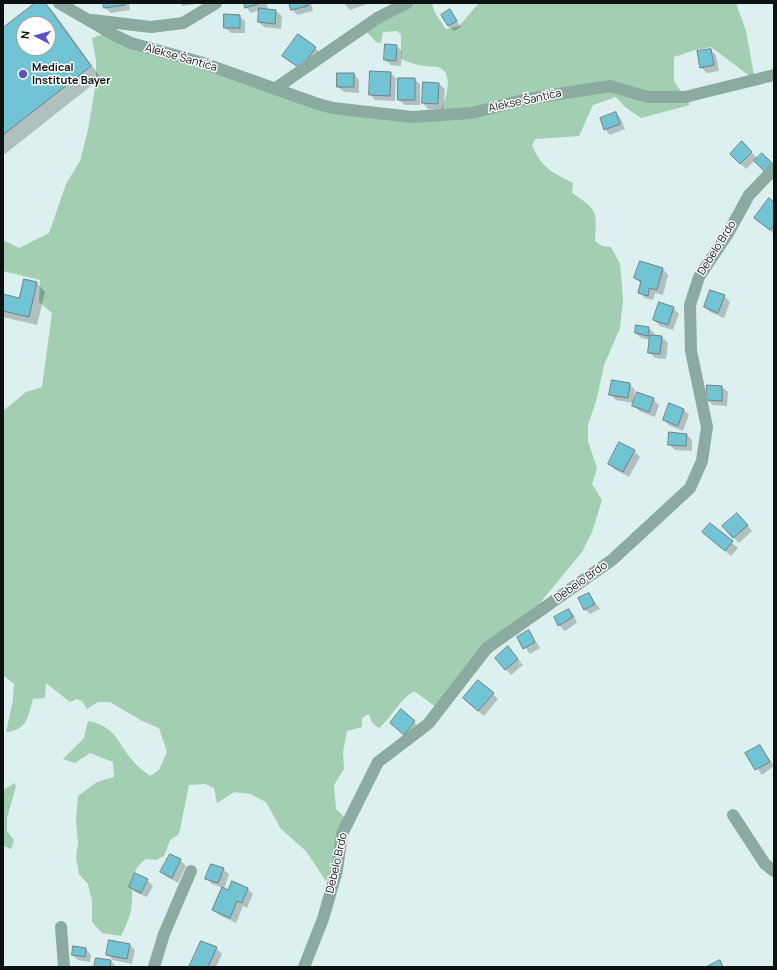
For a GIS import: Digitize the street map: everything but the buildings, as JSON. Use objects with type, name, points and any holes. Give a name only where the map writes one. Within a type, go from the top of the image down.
[{"type":"street","name":"Alekse Šantića","points":[[59,3],[89,19],[111,34],[131,43],[200,62],[333,108],[412,117],[472,113],[527,99],[610,86],[648,97],[684,97],[774,75]]},
{"type":"street","name":"Alekse Šantića","points":[[89,19],[151,27],[183,23],[216,3]]},
{"type":"street","points":[[276,88],[379,17],[407,3]]},
{"type":"street","name":"Debelo Brdo","points":[[304,967],[322,919],[337,870],[342,834],[378,762],[428,724],[487,648],[612,560],[690,488],[702,461],[707,427],[691,351],[690,305],[698,277],[727,235],[749,195],[774,169]]},
{"type":"street","points":[[733,815],[765,864],[774,871]]},
{"type":"street","points":[[154,967],[164,934],[191,871]]},
{"type":"street","points":[[62,927],[64,967]]},
{"type":"green space","points":[[407,3],[432,3],[435,13],[446,29],[459,26],[479,3],[736,3],[746,31],[755,80],[711,47],[695,50],[674,57],[674,81],[690,105],[641,118],[625,107],[616,97],[593,105],[579,136],[535,139],[532,145],[535,153],[543,164],[553,172],[573,183],[572,193],[587,203],[594,212],[596,223],[595,241],[602,246],[611,247],[620,264],[623,299],[620,328],[604,365],[597,398],[588,425],[588,441],[597,468],[592,484],[602,500],[592,532],[582,552],[531,614],[436,707],[414,691],[400,703],[379,728],[372,723],[369,714],[362,718],[362,727],[347,731],[343,752],[344,769],[334,785],[336,809],[349,821],[337,870],[326,881],[306,851],[281,829],[266,802],[250,794],[234,792],[217,803],[214,788],[205,784],[189,785],[179,834],[170,840],[164,856],[156,860],[146,859],[136,870],[132,882],[131,910],[121,936],[102,933],[92,922],[92,901],[88,884],[79,874],[76,858],[78,843],[76,820],[78,796],[97,782],[114,777],[113,762],[90,753],[75,763],[63,759],[84,738],[88,721],[97,723],[111,731],[133,761],[150,776],[159,770],[167,752],[159,728],[142,721],[110,702],[98,702],[87,709],[82,701],[77,699],[70,702],[46,683],[45,698],[33,699],[26,722],[18,729],[6,732],[13,700],[14,684],[3,675],[3,411],[26,392],[42,387],[52,313],[39,302],[40,280],[3,271],[3,240],[19,248],[49,233],[66,184],[80,161],[88,130],[96,82],[96,60],[92,38],[103,34],[333,108],[439,113],[448,88],[447,75],[443,70],[438,67],[418,65],[401,59],[401,35],[397,31],[383,32],[381,43],[376,42],[363,28]]},
{"type":"green space","points":[[15,783],[16,786],[7,818],[7,831],[14,840],[11,849],[3,846],[3,790]]},
{"type":"place","name":"Medical Institute Bayer","points":[[23,74]]}]
